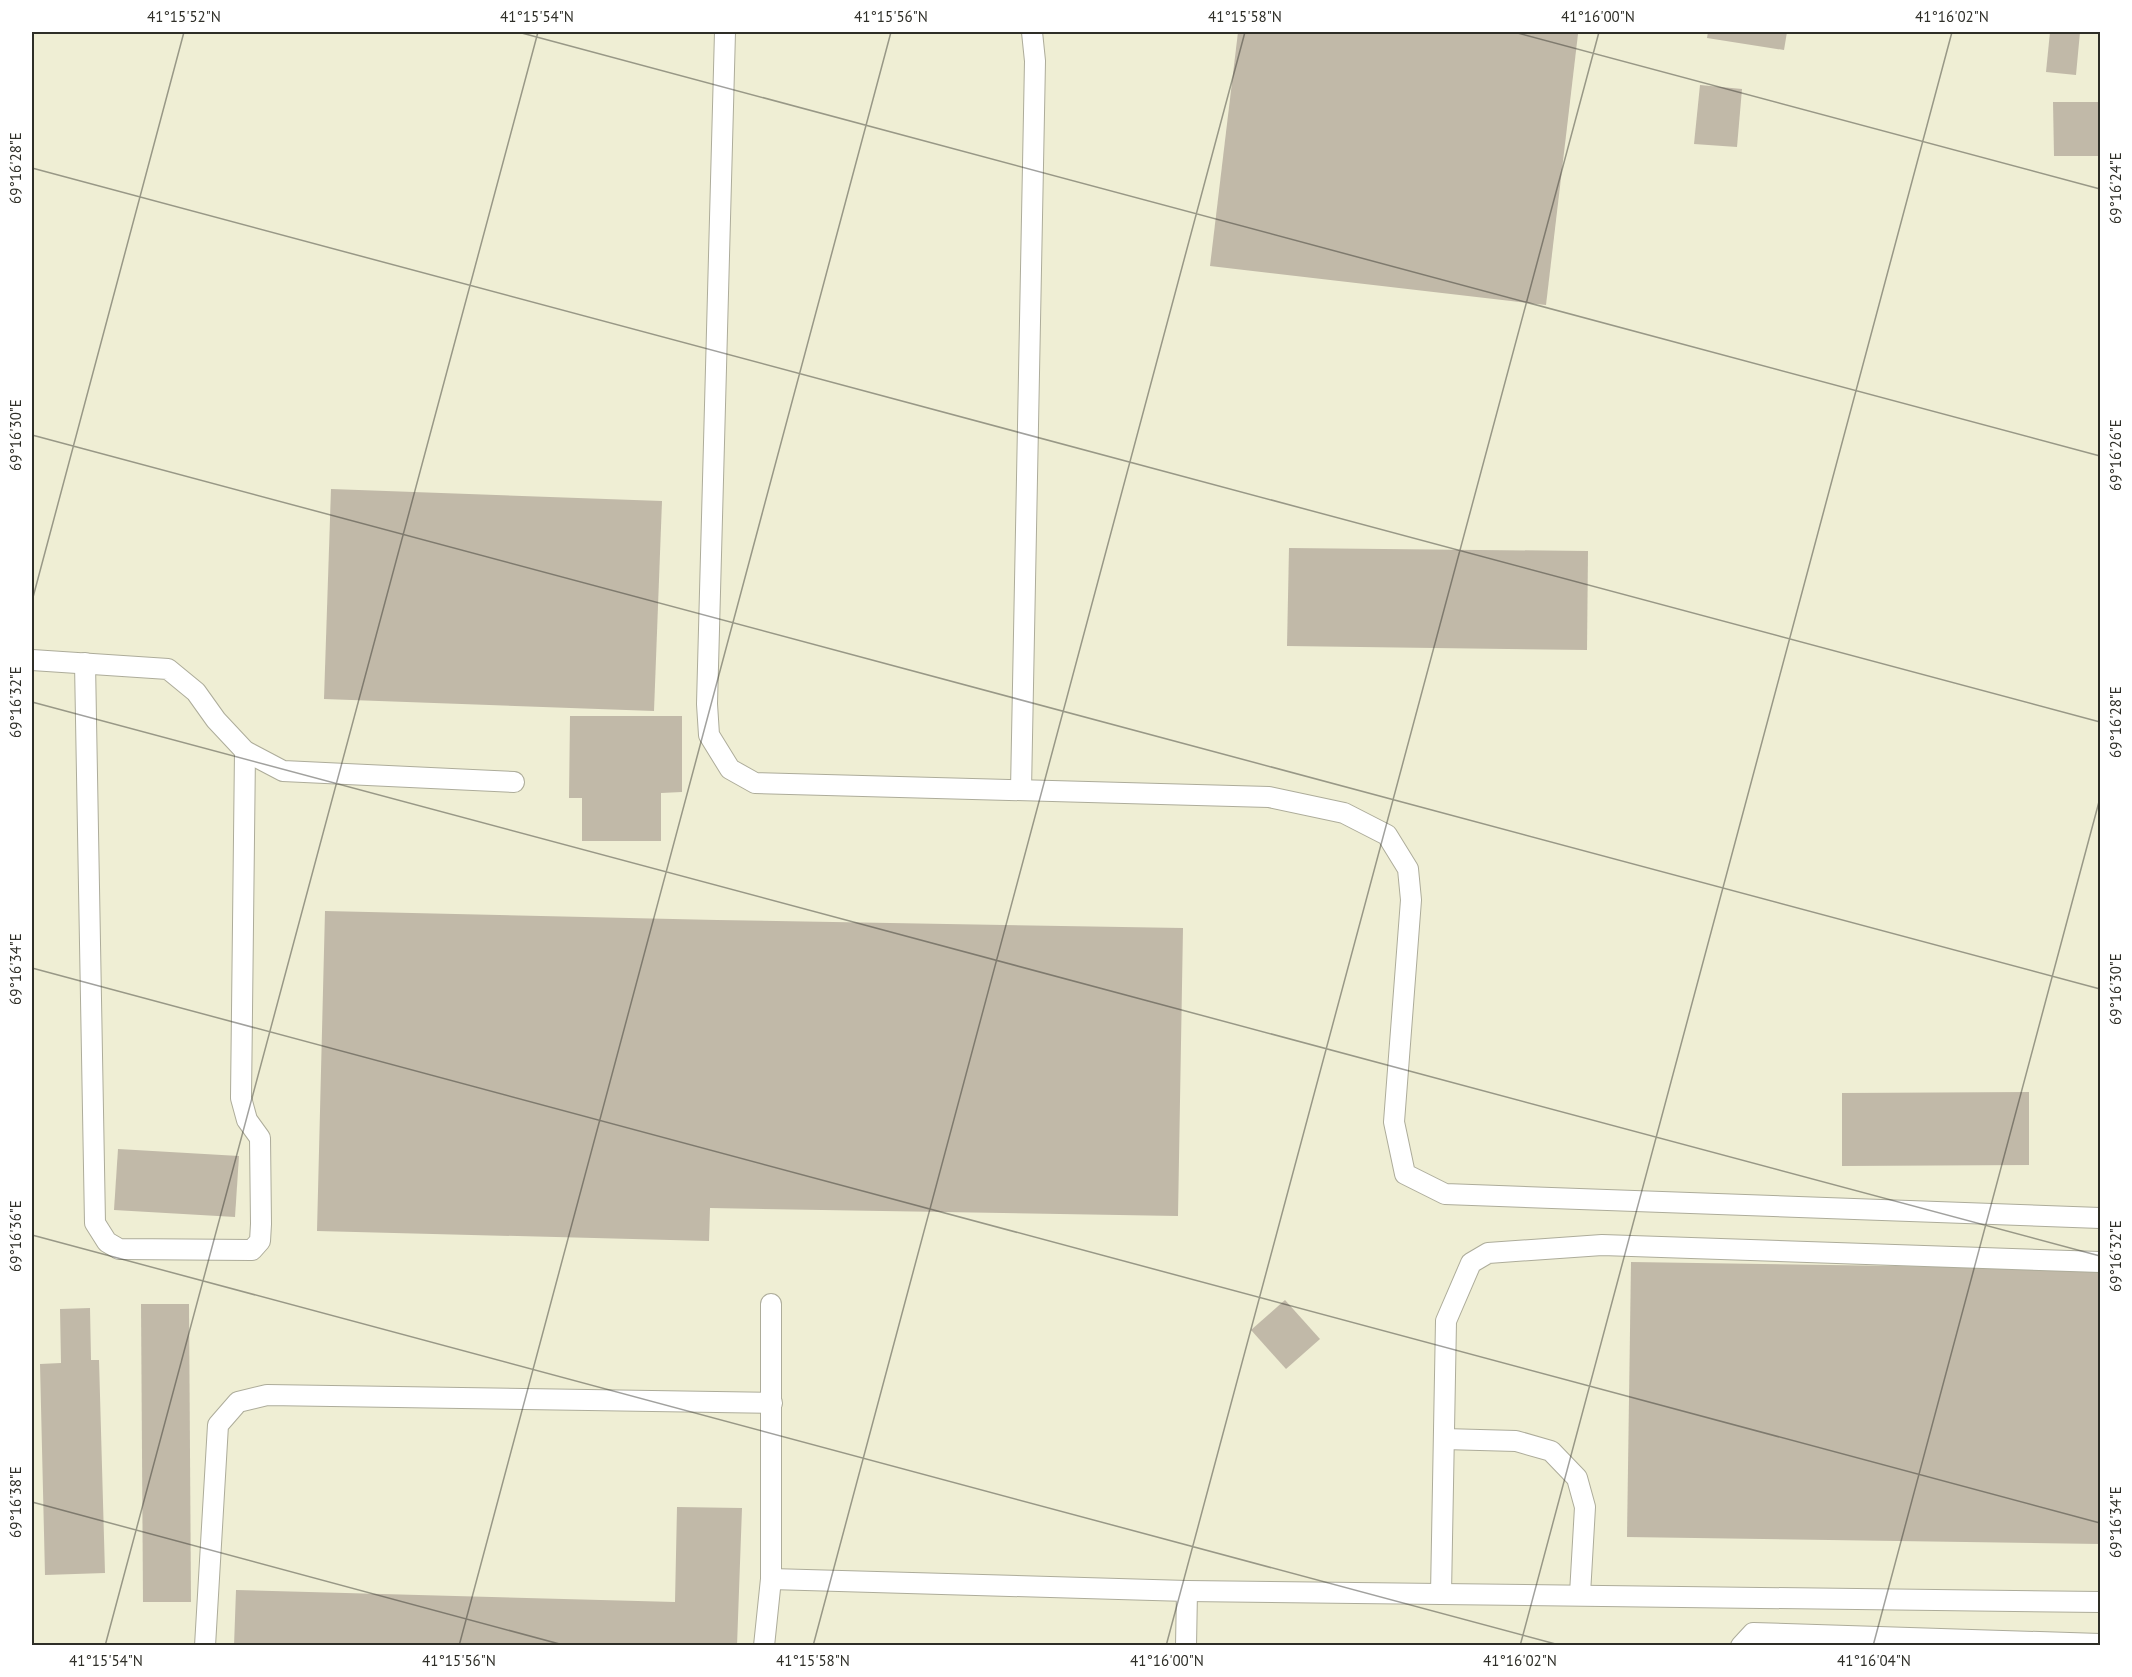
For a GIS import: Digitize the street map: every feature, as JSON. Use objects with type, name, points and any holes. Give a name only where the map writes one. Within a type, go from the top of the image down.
[{"type":"lane","points":[[725,32],[707,704],[709,735],[730,769],[755,783],[1269,797],[1344,813],[1387,835],[1408,869],[1411,900],[1394,1122],[1405,1174],[1445,1194],[2100,1218]]},
{"type":"lane","points":[[1021,790],[1035,73],[1032,32]]},
{"type":"lane","points":[[32,660],[168,669],[196,692],[216,720],[245,751],[283,771],[514,782]]},
{"type":"lane","points":[[85,663],[95,1222],[106,1242],[118,1250],[252,1250],[260,1241],[260,1138],[248,1120],[241,1098],[245,751]]},
{"type":"lane","points":[[1441,1594],[1446,1321],[1471,1263],[1488,1253],[1602,1245],[2100,1262]]},
{"type":"lane","points":[[764,1646],[771,1578],[771,1304]]},
{"type":"lane","points":[[205,1646],[218,1425],[238,1402],[267,1395],[772,1403]]},
{"type":"lane","points":[[1444,1439],[1516,1441],[1551,1451],[1577,1478],[1585,1507],[1580,1594]]},
{"type":"lane","points":[[771,1578],[1187,1591],[2100,1602]]},
{"type":"lane","points":[[1186,1646],[1187,1591]]},
{"type":"lane","points":[[1741,1646],[1753,1633],[2100,1644]]},
{"type":"shaded area","points":[[32,32],[2100,32],[2100,1645],[32,1646]]},
{"type":"building","points":[[1238,32],[1556,32],[1578,34],[1546,305],[1210,266]]},
{"type":"building","points":[[1708,32],[1787,32],[1784,50],[1707,38]]},
{"type":"building","points":[[2050,32],[2080,32],[2076,75],[2046,72]]},
{"type":"building","points":[[1700,85],[1742,89],[1737,147],[1694,144]]},
{"type":"building","points":[[2053,102],[2100,102],[2100,156],[2054,156]]},
{"type":"building","points":[[331,489],[662,501],[654,711],[324,699]]},
{"type":"building","points":[[1289,548],[1588,551],[1587,650],[1287,646]]},
{"type":"building","points":[[570,716],[682,716],[682,792],[661,793],[661,841],[582,841],[582,798],[569,798]]},
{"type":"building","points":[[325,911],[1183,928],[1178,1216],[710,1208],[709,1241],[317,1231]]},
{"type":"building","points":[[2029,1092],[2029,1165],[1842,1166],[1842,1093]]},
{"type":"building","points":[[118,1149],[239,1156],[235,1217],[114,1210]]},
{"type":"building","points":[[1631,1262],[2100,1269],[2100,1544],[1627,1537]]},
{"type":"building","points":[[1285,1300],[1320,1339],[1286,1369],[1251,1330]]},
{"type":"building","points":[[141,1304],[189,1304],[191,1602],[143,1602]]},
{"type":"building","points":[[90,1308],[91,1360],[99,1360],[105,1573],[45,1575],[40,1364],[61,1363],[60,1309]]},
{"type":"building","points":[[677,1507],[742,1508],[737,1646],[234,1646],[236,1590],[675,1602]]}]
